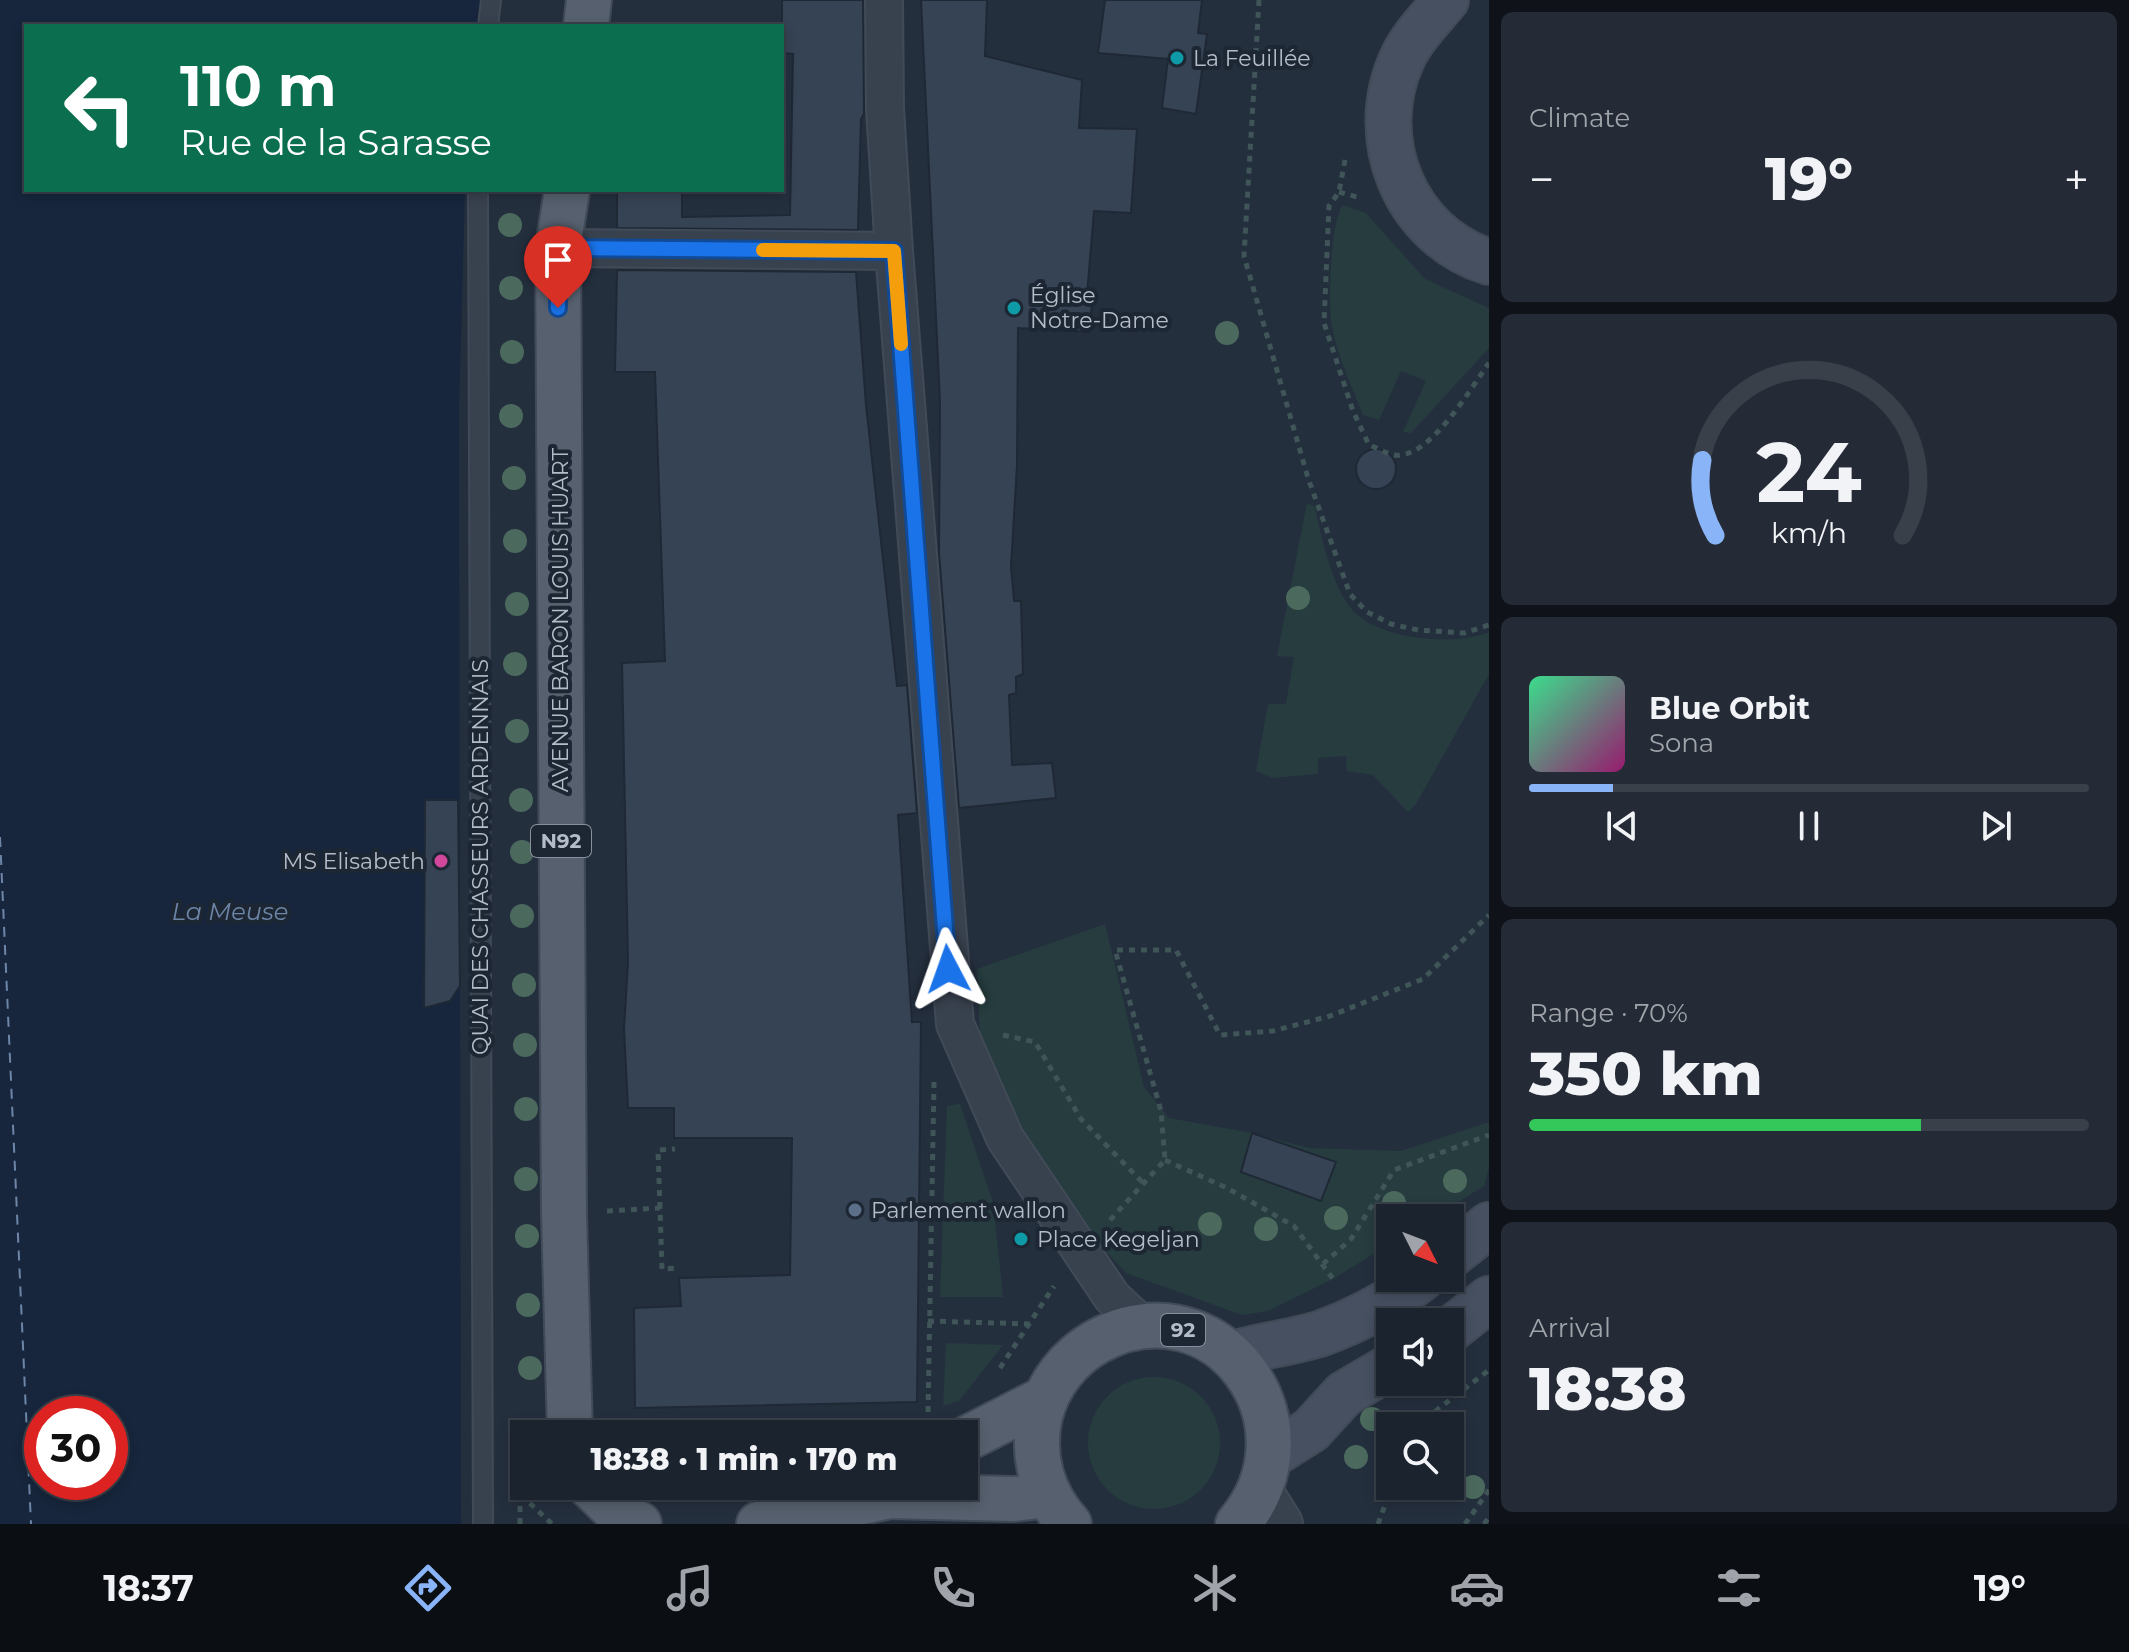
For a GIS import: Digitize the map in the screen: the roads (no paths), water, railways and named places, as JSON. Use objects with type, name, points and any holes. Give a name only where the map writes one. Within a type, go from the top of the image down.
[{"type":"main road","points":[[586,24],[589,0]]},
{"type":"main road","points":[[1446,0],[1403,58],[1388,107],[1389,137],[1400,182],[1413,205],[1444,239],[1489,262]]},
{"type":"main road","name":"AVENUE BARON LOUIS HUART","points":[[567,192],[558,248],[564,1214],[570,1420]]},
{"type":"main road","points":[[1464,1245],[1489,1225]]},
{"type":"main road","points":[[1230,1355],[1266,1343],[1321,1333],[1404,1292]]},
{"type":"main road","points":[[1464,1319],[1489,1299]]},
{"type":"main road","name":"92","points":[[1059,1510],[1040,1472],[1037,1447],[1046,1398],[1058,1376],[1084,1349],[1118,1332],[1144,1327],[1167,1327],[1198,1335],[1230,1355],[1247,1373],[1265,1406],[1262,1499]]},
{"type":"main road","points":[[1262,1499],[1311,1430],[1344,1394],[1376,1375]]},
{"type":"main road","points":[[978,1433],[1046,1398]]},
{"type":"main road","points":[[978,1497],[1014,1499],[1059,1510]]},
{"type":"main road","points":[[604,1500],[619,1514],[639,1524]]},
{"type":"main road","points":[[759,1524],[859,1500]]},
{"type":"street","points":[[884,0],[885,109],[894,251],[955,1024],[1005,1138],[1112,1297],[1144,1327]]},
{"type":"street","points":[[558,248],[894,251]]},
{"type":"lane","points":[[488,24],[491,0]]},
{"type":"lane","name":"QUAI DES CHASSEURS ARDENNAIS","points":[[478,192],[483,1524]]},
{"type":"water","name":"La Meuse","points":[[0,0],[480,0],[477,24],[24,24],[24,192],[465,192],[459,411],[461,1524],[0,1524]]},
{"type":"place","name":"La Feuillée","points":[[1177,58]]},
{"type":"place","name":"Église Notre-Dame","points":[[1014,308]]},
{"type":"place","name":"MS Elisabeth","points":[[441,861]]},
{"type":"place","name":"Parlement wallon","points":[[855,1210]]},
{"type":"place","name":"Place Kegeljan","points":[[1021,1239]]}]
